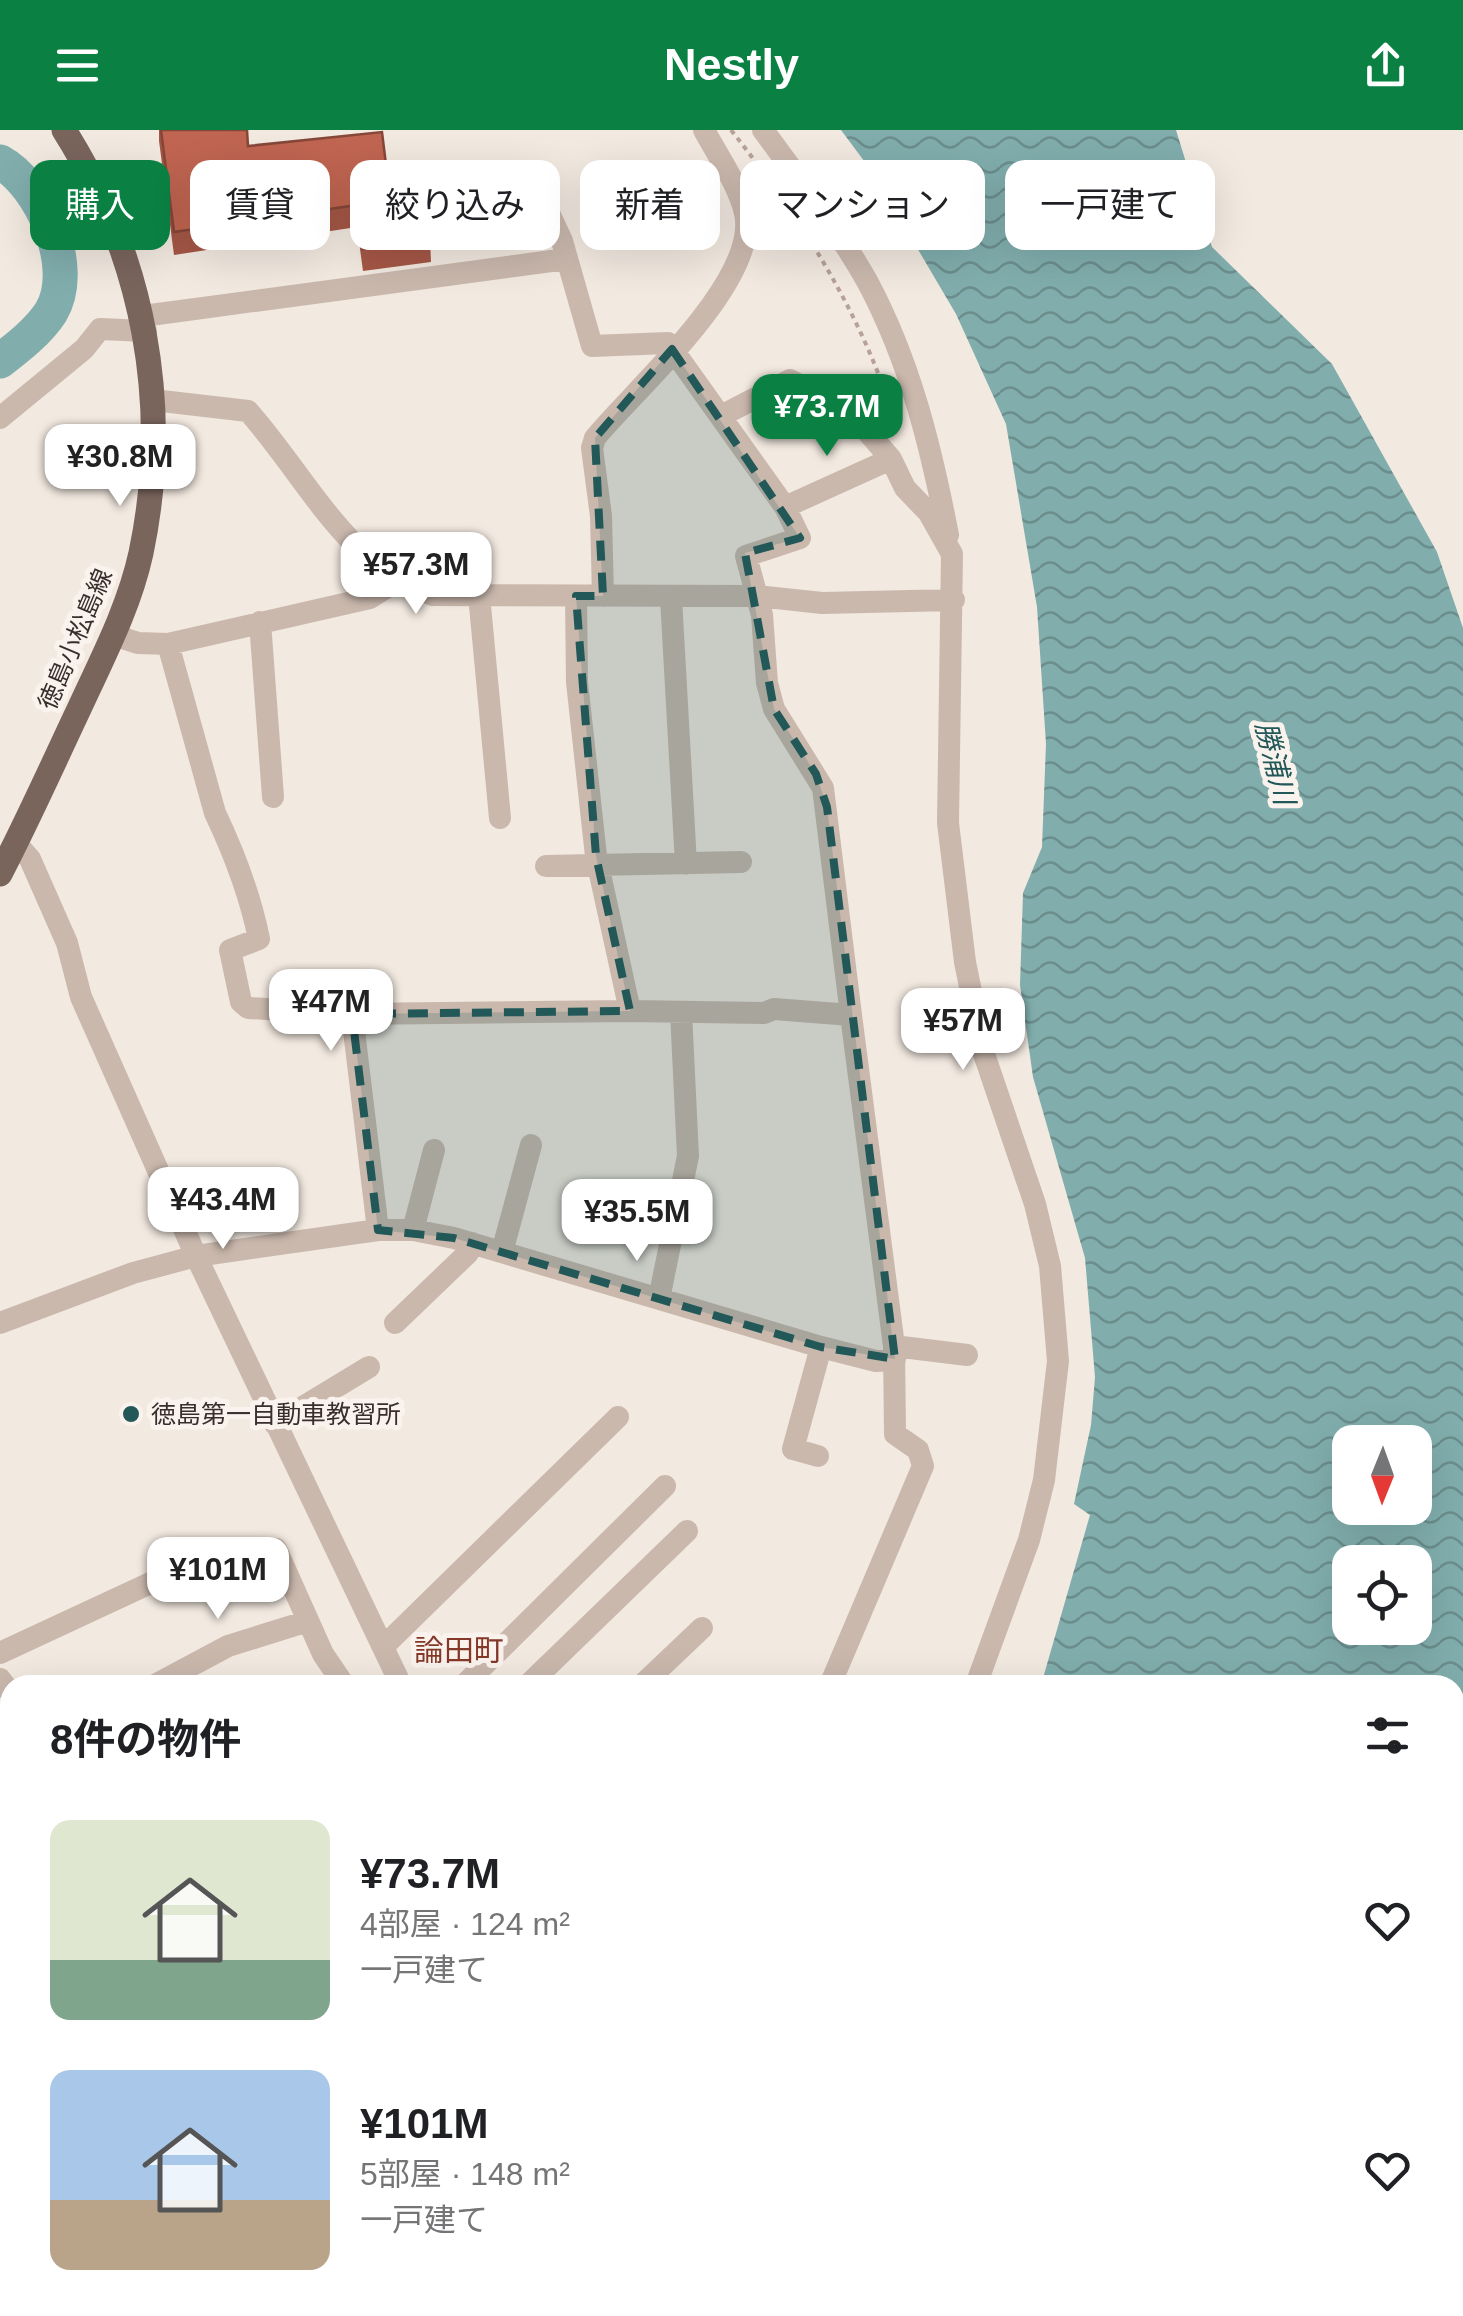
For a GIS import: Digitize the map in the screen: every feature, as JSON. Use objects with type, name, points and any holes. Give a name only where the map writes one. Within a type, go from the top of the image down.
[{"type":"main road","name":"徳島小松島線","points":[[0,874],[113,636],[140,555],[150,484],[153,400],[144,324],[110,214],[64,130]]},
{"type":"street","points":[[603,596],[601,516],[592,448],[623,404],[718,295],[739,262],[746,233],[737,191],[704,130]]},
{"type":"street","points":[[763,130],[830,222],[867,282],[890,331],[929,438],[952,554],[948,823],[965,962],[984,1052],[1046,1251],[1057,1313],[1058,1361],[1044,1480],[1029,1540],[980,1675]]},
{"type":"street","points":[[560,244],[592,346],[668,343],[785,507],[800,538],[746,556],[757,596],[774,709],[823,788],[895,1352],[895,1434],[918,1450],[923,1466],[834,1675]]},
{"type":"street","points":[[0,418],[84,348],[100,329],[566,259]]},
{"type":"street","points":[[721,416],[790,380],[839,404],[891,459],[905,488],[929,513],[952,554]]},
{"type":"street","points":[[153,400],[248,412],[359,552],[396,580],[433,594],[757,596],[822,603],[949,600]]},
{"type":"street","points":[[785,507],[891,459]]},
{"type":"street","points":[[113,636],[138,643],[168,644],[370,598],[396,580]]},
{"type":"street","points":[[480,595],[500,818]]},
{"type":"street","points":[[576,596],[576,682],[596,856],[601,864],[630,1011]]},
{"type":"street","points":[[672,598],[686,864]]},
{"type":"street","points":[[260,622],[274,798]]},
{"type":"street","points":[[168,644],[214,813],[227,835],[254,914],[259,938],[230,950],[242,1002],[248,1008],[352,1014],[764,1013],[774,1008],[851,1015]]},
{"type":"street","points":[[16,843],[30,859],[60,926],[76,986],[196,1256],[396,1675]]},
{"type":"street","points":[[546,866],[741,862]]},
{"type":"street","points":[[659,1298],[688,1156],[681,1012]]},
{"type":"street","points":[[352,1014],[378,1230]]},
{"type":"street","points":[[502,1252],[531,1146]]},
{"type":"street","points":[[413,1230],[434,1150]]},
{"type":"street","points":[[0,1323],[133,1273],[196,1256],[378,1230],[413,1230],[472,1243],[876,1361],[895,1352],[967,1355]]},
{"type":"street","points":[[395,1322],[468,1253],[472,1243]]},
{"type":"street","points":[[818,1456],[793,1449],[820,1346]]},
{"type":"street","points":[[275,1424],[369,1367]]},
{"type":"street","points":[[383,1647],[618,1417]]},
{"type":"street","points":[[474,1675],[665,1486]]},
{"type":"street","points":[[538,1675],[686,1531]]},
{"type":"street","points":[[0,1652],[188,1566],[276,1549],[308,1621],[338,1675]]},
{"type":"street","points":[[174,1675],[228,1646],[308,1621]]},
{"type":"street","points":[[653,1675],[702,1628]]},
{"type":"highlighted area","points":[[672,349],[800,538],[745,553],[774,709],[816,774],[827,807],[895,1359],[821,1347],[454,1238],[378,1230],[352,1014],[630,1011],[596,856],[576,596],[603,596],[595,438]]},
{"type":"water","name":"勝浦川","points":[[841,130],[1176,130],[1185,160],[1005,160],[1005,250],[1215,250],[1332,364],[1437,552],[1463,628],[1463,1675],[1044,1675],[1090,1515],[1074,1504],[1091,1425],[1095,1377],[1085,1258],[1033,1077],[1020,985],[1023,893],[1042,847],[1046,744],[1037,607],[1006,424],[956,314],[918,250],[985,250],[985,160],[863,160]]},
{"type":"building","points":[[161,130],[247,130],[248,146],[382,132],[385,160],[350,160],[350,206],[330,209],[330,160],[190,160],[190,230],[174,232],[170,160],[165,160]]},
{"type":"waterway","points":[[0,162],[15,173],[41,208],[58,251],[60,273],[51,312],[0,361]]},
{"type":"place","name":"徳島第一自動車教習所","points":[[131,1414]]},
{"type":"district","name":"論田町","points":[[459,1650]]}]
